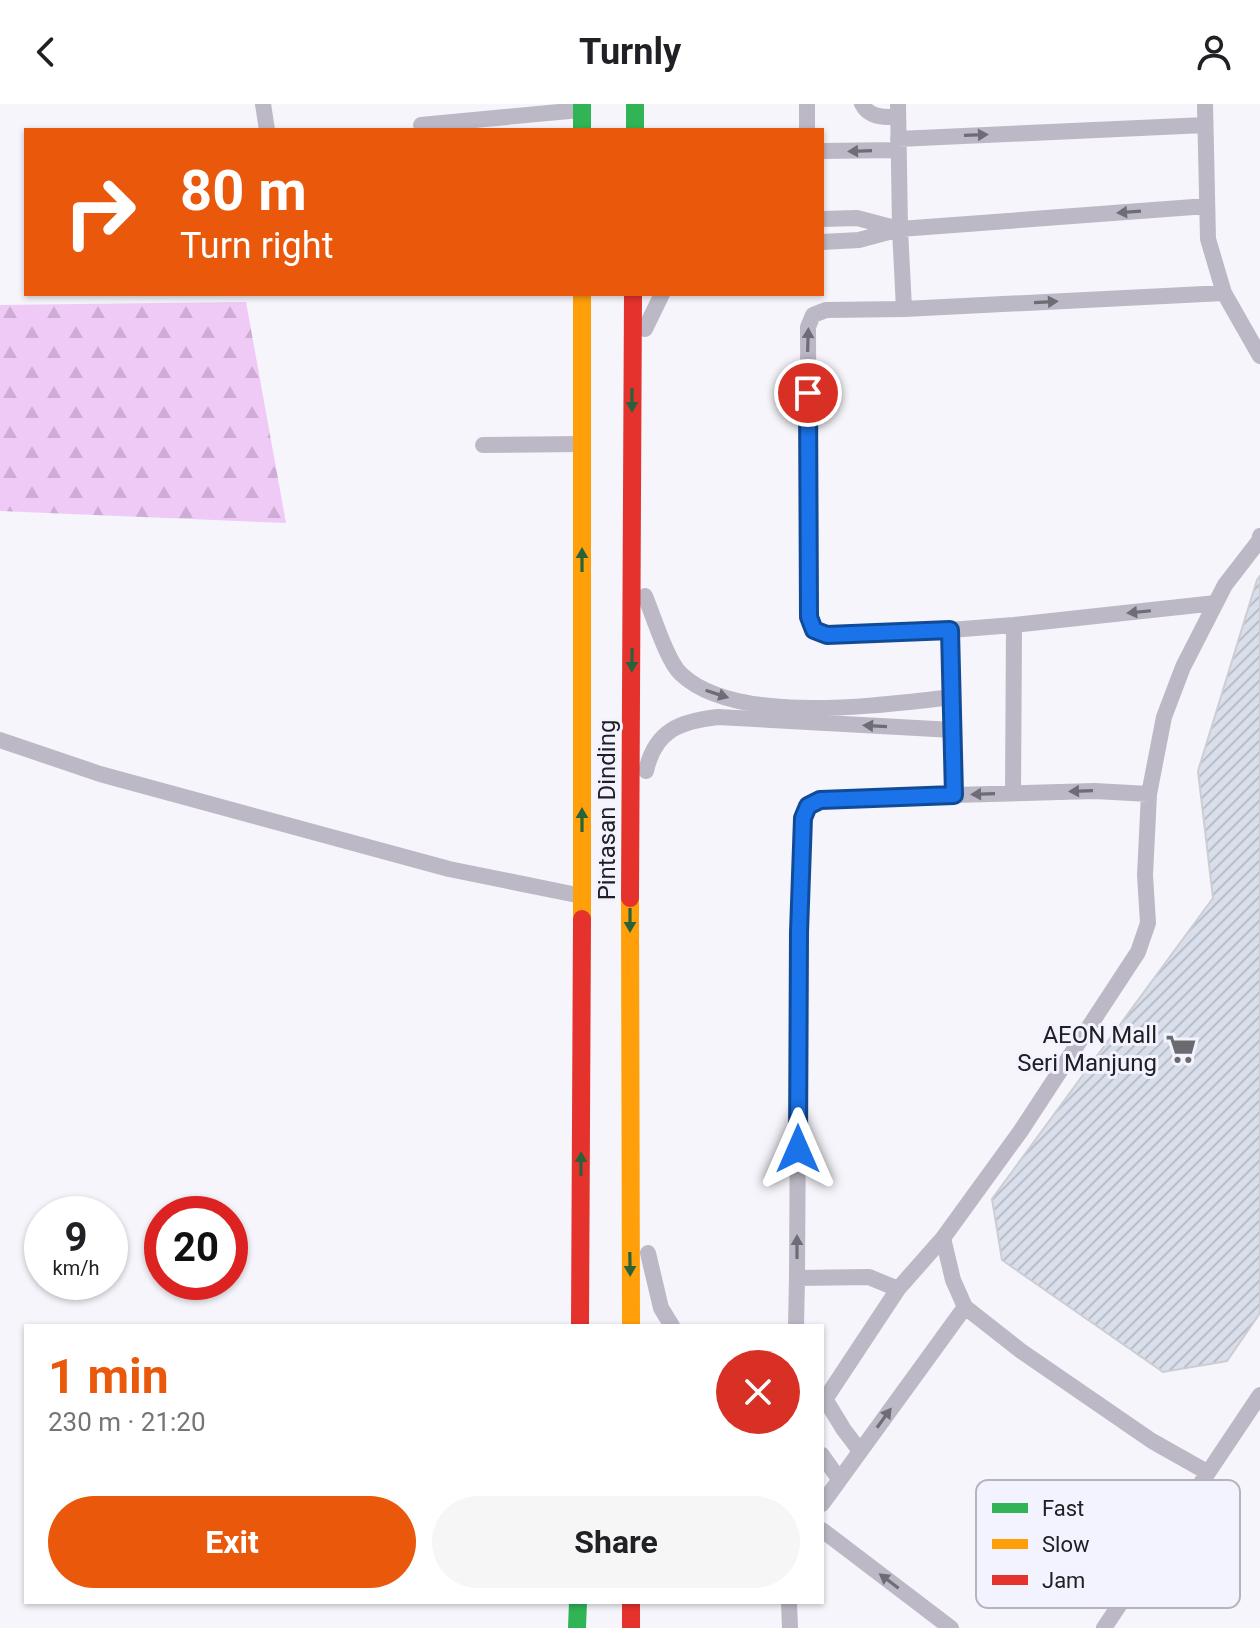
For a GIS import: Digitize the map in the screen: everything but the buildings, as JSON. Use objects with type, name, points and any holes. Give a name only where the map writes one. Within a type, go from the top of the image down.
[{"type":"main road","points":[[635,104],[635,128]]},
{"type":"main road","points":[[582,107],[582,128]]},
{"type":"main road","name":"Pintasan Dinding","points":[[580,1324],[582,296]]},
{"type":"main road","name":"Pintasan Dinding","points":[[631,1324],[633,296]]},
{"type":"main road","points":[[577,1628],[578,1604]]},
{"type":"main road","points":[[631,1604],[631,1628]]},
{"type":"lane","points":[[263,104],[267,128]]},
{"type":"lane","points":[[645,104],[652,128]]},
{"type":"lane","points":[[807,104],[807,128]]},
{"type":"lane","points":[[862,104],[866,111],[878,116],[898,111],[904,309]]},
{"type":"lane","points":[[1205,104],[1208,239],[1224,293],[1260,356]]},
{"type":"lane","points":[[421,125],[582,107]]},
{"type":"lane","points":[[824,151],[1205,125]]},
{"type":"lane","points":[[824,242],[859,240],[900,229],[1207,206]]},
{"type":"lane","points":[[824,219],[857,218],[900,229]]},
{"type":"lane","points":[[1216,603],[950,630],[827,635],[814,630],[809,617],[808,327],[813,315],[826,310],[1224,293]]},
{"type":"lane","points":[[632,356],[661,296]]},
{"type":"lane","points":[[483,445],[582,444]]},
{"type":"lane","points":[[824,1399],[898,1289],[943,1238],[1020,1132],[1138,952],[1148,923],[1145,875],[1149,794],[1164,717],[1183,667],[1225,585],[1260,536]]},
{"type":"lane","points":[[633,564],[678,672],[700,688],[743,702],[789,707],[844,708],[952,697]]},
{"type":"lane","points":[[1013,793],[1014,625]]},
{"type":"lane","points":[[950,630],[954,795]]},
{"type":"lane","points":[[630,843],[649,758],[661,737],[680,724],[718,717],[953,730]]},
{"type":"lane","points":[[0,740],[100,774],[434,865],[582,896]]},
{"type":"lane","points":[[796,1324],[799,932],[803,818],[808,806],[820,800],[954,795],[1095,791],[1149,794]]},
{"type":"lane","points":[[629,1178],[661,1308],[671,1324]]},
{"type":"lane","points":[[943,1238],[953,1280],[965,1307],[1021,1351],[1152,1441],[1207,1472]]},
{"type":"lane","points":[[797,1278],[869,1277],[898,1289]]},
{"type":"lane","points":[[824,1501],[965,1307]]},
{"type":"lane","points":[[1202,1480],[1260,1395]]},
{"type":"lane","points":[[824,1401],[860,1451]]},
{"type":"lane","points":[[824,1458],[839,1479]]},
{"type":"lane","points":[[824,1532],[951,1628]]},
{"type":"lane","points":[[789,1604],[790,1628]]},
{"type":"lane","points":[[1104,1628],[1117,1608]]},
{"type":"green space","points":[[246,302],[286,523],[0,511],[0,305]]},
{"type":"traffic: fast","points":[[582,104],[582,128]]},
{"type":"traffic: fast","points":[[635,104],[635,128]]},
{"type":"traffic: fast","points":[[577,1628],[578,1604]]},
{"type":"traffic: slow","points":[[582,296],[582,919]]},
{"type":"traffic: slow","points":[[630,898],[631,1324]]},
{"type":"traffic: jam","points":[[630,898],[633,296]]},
{"type":"traffic: jam","points":[[580,1324],[582,919]]},
{"type":"traffic: jam","points":[[631,1604],[631,1628]]},
{"type":"place","name":"AEON Mall Seri Manjung","points":[[1181,1049]]},
{"type":"route","points":[[798,1149],[799,932],[803,818],[808,806],[820,800],[954,795],[950,630],[827,635],[814,630],[809,617],[808,393]]}]
